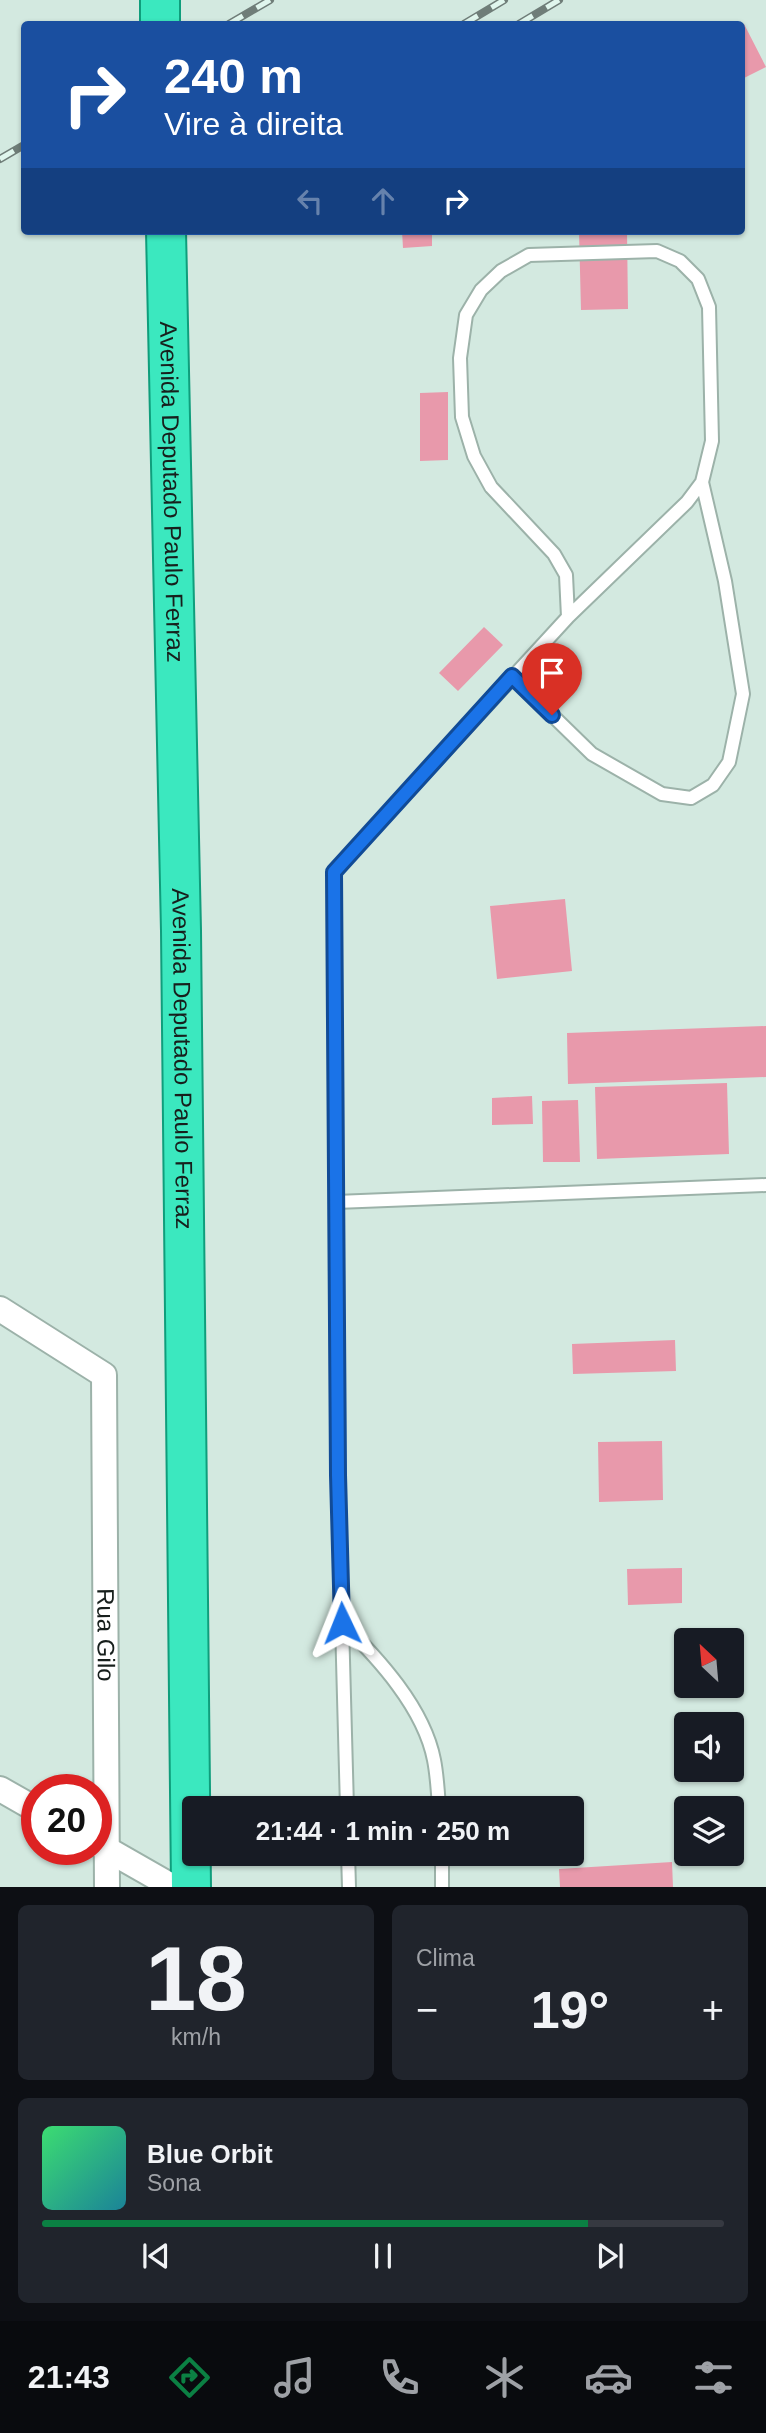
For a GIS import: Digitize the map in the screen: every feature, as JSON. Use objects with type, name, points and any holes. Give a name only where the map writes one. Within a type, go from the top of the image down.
[{"type":"highway","points":[[160,0],[160,21]]},
{"type":"highway","name":"Avenida Deputado Paulo Ferraz","points":[[166,235],[180,918],[191,1887]]},
{"type":"street","name":"Rua Gilo","points":[[0,1309],[96,1367],[104,1375],[102,1774]]},
{"type":"street","points":[[0,1789],[21,1801]]},
{"type":"street","points":[[112,1852],[173,1887]]},
{"type":"street","name":"Rua Gilo","points":[[104,1865],[107,1887]]},
{"type":"lane","points":[[347,1796],[336,1202],[334,872],[512,676],[568,617],[687,502],[702,482],[712,441],[709,307],[698,279],[680,261],[657,251],[529,255],[501,271],[481,290],[466,315],[460,358],[462,417],[474,456],[491,487],[554,554],[566,575],[568,617]]},
{"type":"lane","points":[[512,676],[592,754],[662,794],[691,798],[713,785],[729,762],[743,694],[725,581],[702,482]]},
{"type":"lane","points":[[336,1202],[766,1185]]},
{"type":"lane","points":[[342,1623],[382,1662],[411,1706],[434,1757],[438,1796]]},
{"type":"lane","points":[[348,1866],[349,1887]]},
{"type":"lane","points":[[442,1866],[442,1887]]},
{"type":"building","points":[[745,26],[766,67],[745,78]]},
{"type":"building","points":[[402,235],[432,235],[432,246],[403,248]]},
{"type":"building","points":[[579,235],[627,235],[628,309],[581,310]]},
{"type":"building","points":[[448,392],[448,460],[420,461],[420,393]]},
{"type":"building","points":[[484,627],[503,645],[458,691],[439,673]]},
{"type":"building","points":[[565,899],[572,971],[497,979],[490,906]]},
{"type":"building","points":[[766,1026],[766,1077],[568,1084],[567,1033]]},
{"type":"building","points":[[727,1083],[729,1154],[597,1159],[595,1087]]},
{"type":"building","points":[[532,1096],[533,1124],[492,1125],[492,1098]]},
{"type":"building","points":[[578,1100],[580,1162],[543,1162],[542,1101]]},
{"type":"building","points":[[675,1340],[676,1371],[573,1374],[572,1344]]},
{"type":"building","points":[[662,1441],[663,1500],[599,1502],[598,1442]]},
{"type":"building","points":[[682,1568],[682,1603],[628,1605],[627,1569]]},
{"type":"building","points":[[672,1862],[673,1887],[560,1887],[559,1869]]},
{"type":"railway","points":[[234,21],[270,0]]},
{"type":"railway","points":[[469,21],[504,0]]},
{"type":"railway","points":[[524,21],[559,0]]},
{"type":"railway","points":[[0,159],[21,147]]},
{"type":"route","points":[[342,1623],[338,1475],[334,872],[512,676],[552,715]]}]
